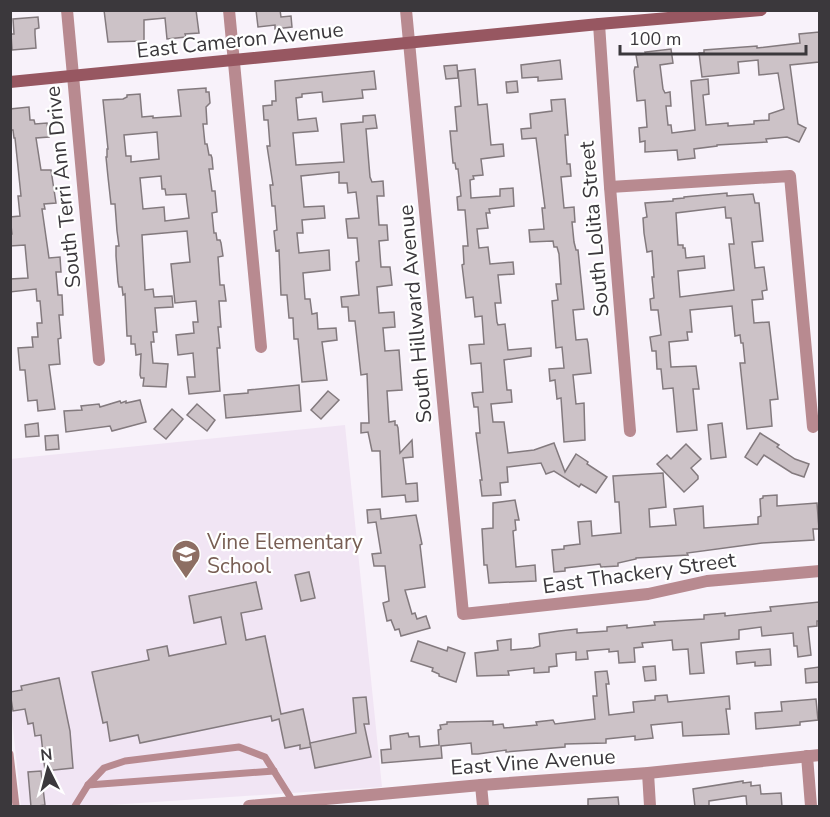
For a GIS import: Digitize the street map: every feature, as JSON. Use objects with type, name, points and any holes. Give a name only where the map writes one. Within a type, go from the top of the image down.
[{"type":"main road","name":"East Cameron Avenue","points":[[10,82],[761,10]]},
{"type":"street","name":"South Terri Ann Drive","points":[[67,10],[99,360]]},
{"type":"street","points":[[229,10],[261,347]]},
{"type":"street","name":"South Hillward Avenue","points":[[406,10],[463,614]]},
{"type":"street","name":"South Lolita Street","points":[[599,24],[630,431]]},
{"type":"street","points":[[610,187],[790,176],[813,426]]},
{"type":"street","name":"East Thackery Street","points":[[463,614],[648,594],[707,581],[819,571]]},
{"type":"street","points":[[811,807],[813,756]]},
{"type":"street","name":"East Vine Avenue","points":[[249,807],[294,803],[317,804],[481,785],[648,773],[813,756]]},
{"type":"street","points":[[648,773],[650,807]]},
{"type":"street","points":[[481,785],[483,807]]},
{"type":"lane","points":[[75,807],[88,785],[105,768],[125,761],[239,747],[265,757],[294,803]]},
{"type":"lane","points":[[10,754],[16,807]]},
{"type":"lane","points":[[88,785],[274,771]]},
{"type":"shaded area","name":"Vine Elementary School","points":[[345,425],[382,787],[95,806],[21,806],[10,699],[10,459]]},
{"type":"building","points":[[104,10],[196,10],[199,33],[167,39],[165,18],[144,20],[144,41],[108,42]]},
{"type":"building","points":[[256,10],[280,10],[281,17],[291,16],[292,27],[275,29],[275,25],[258,27]]},
{"type":"building","points":[[38,17],[39,28],[35,29],[36,48],[12,50],[13,19]]},
{"type":"building","points":[[819,32],[819,62],[790,65],[798,124],[806,128],[799,142],[787,137],[766,139],[767,142],[717,145],[694,149],[695,158],[678,160],[677,150],[645,152],[645,141],[640,142],[639,128],[647,127],[645,100],[637,101],[634,71],[635,67],[638,67],[636,55],[671,49],[673,63],[660,65],[663,89],[665,93],[670,92],[671,106],[666,106],[668,125],[671,125],[672,133],[695,130],[691,81],[708,79],[709,94],[703,95],[706,125],[754,124],[754,121],[769,120],[769,114],[784,109],[778,73],[759,75],[758,60],[738,62],[739,73],[702,77],[699,53],[704,53],[704,50],[757,46],[757,48],[800,43],[799,34]]},
{"type":"building","points":[[560,60],[562,79],[538,81],[538,77],[522,78],[521,65]]},
{"type":"building","points":[[457,65],[458,78],[446,79],[444,66]]},
{"type":"building","points":[[475,69],[478,105],[487,104],[491,145],[503,144],[504,156],[481,159],[483,175],[473,176],[474,179],[470,180],[471,198],[500,196],[500,189],[513,188],[514,206],[489,209],[490,213],[486,213],[488,228],[477,229],[479,248],[488,247],[490,264],[513,262],[514,274],[498,275],[501,303],[495,303],[497,322],[498,325],[505,324],[508,350],[531,348],[531,356],[504,360],[507,390],[511,390],[512,402],[491,404],[493,422],[504,422],[508,453],[534,450],[554,443],[565,472],[576,454],[588,462],[587,464],[607,477],[596,493],[581,484],[579,487],[554,471],[546,474],[541,463],[507,467],[508,482],[500,483],[501,495],[482,496],[476,433],[480,433],[478,407],[474,407],[472,393],[483,392],[481,363],[471,364],[469,345],[484,344],[482,316],[475,317],[473,297],[466,298],[462,265],[464,264],[463,246],[468,246],[465,210],[458,210],[457,197],[461,196],[458,169],[453,163],[450,131],[457,131],[455,107],[461,106],[458,71]]},
{"type":"building","points":[[374,71],[376,89],[362,90],[363,98],[323,102],[322,92],[302,94],[302,97],[296,98],[298,120],[316,118],[318,131],[293,133],[296,165],[344,162],[341,124],[363,122],[363,116],[375,115],[377,128],[366,129],[370,177],[372,182],[383,181],[384,196],[377,196],[379,225],[387,225],[388,240],[379,241],[381,267],[390,267],[392,285],[377,287],[379,313],[394,312],[395,327],[383,328],[385,351],[399,350],[402,390],[387,391],[389,422],[395,421],[397,425],[400,453],[412,440],[413,457],[403,458],[406,484],[417,483],[418,501],[406,502],[405,495],[382,497],[380,451],[372,451],[368,432],[361,433],[361,423],[369,423],[367,374],[361,375],[355,321],[349,321],[348,307],[342,307],[341,297],[359,295],[356,262],[359,261],[357,238],[348,238],[346,219],[359,218],[356,192],[348,193],[347,183],[339,183],[339,172],[301,176],[304,207],[324,206],[325,218],[302,220],[303,233],[297,233],[299,253],[329,250],[330,270],[303,273],[305,299],[310,299],[312,314],[317,313],[318,329],[336,328],[337,340],[322,342],[327,380],[302,382],[298,339],[294,339],[293,318],[289,318],[287,295],[281,295],[279,250],[276,251],[275,206],[272,206],[270,185],[273,185],[267,146],[270,146],[268,120],[264,120],[263,106],[272,105],[272,101],[276,101],[275,81]]},
{"type":"building","points":[[517,81],[518,92],[507,93],[506,82]]},
{"type":"building","points":[[206,88],[206,92],[209,92],[210,103],[206,107],[207,124],[203,124],[205,144],[212,158],[213,169],[209,169],[212,191],[215,191],[217,212],[212,213],[214,233],[221,243],[223,256],[218,257],[220,285],[224,285],[226,301],[219,301],[221,327],[218,327],[220,348],[217,348],[220,391],[189,394],[187,377],[195,377],[193,353],[178,355],[176,335],[194,333],[193,322],[198,322],[196,301],[175,303],[171,264],[190,262],[187,231],[142,235],[145,290],[153,289],[154,297],[172,296],[173,307],[155,308],[157,332],[153,332],[154,342],[151,342],[153,363],[168,364],[166,387],[143,386],[144,378],[140,375],[141,354],[136,355],[135,344],[131,344],[131,336],[127,336],[125,294],[123,295],[122,287],[119,287],[118,282],[116,246],[119,246],[115,204],[111,204],[108,177],[106,157],[108,149],[103,100],[123,99],[127,95],[140,94],[142,117],[181,116],[178,90]],"holes":[[[157,132],[159,159],[131,162],[131,156],[126,156],[124,135]],[[161,176],[162,189],[165,189],[166,195],[186,194],[189,218],[165,221],[164,207],[143,209],[140,178]]]},
{"type":"building","points":[[565,99],[568,135],[565,135],[567,164],[570,164],[571,176],[561,177],[564,208],[574,207],[575,222],[572,222],[574,242],[578,250],[584,309],[573,310],[576,340],[587,339],[591,373],[573,375],[576,404],[584,403],[585,440],[564,442],[561,398],[557,399],[555,380],[550,381],[549,369],[564,368],[562,347],[556,348],[552,301],[558,300],[556,284],[561,284],[559,254],[553,241],[530,242],[529,230],[544,229],[542,208],[545,208],[536,138],[522,139],[521,129],[531,128],[530,114],[552,111],[551,100]]},
{"type":"building","points":[[29,107],[30,120],[34,120],[35,124],[47,123],[49,137],[36,138],[41,170],[51,170],[56,203],[44,204],[45,209],[42,209],[49,258],[60,257],[61,272],[56,272],[58,295],[62,295],[63,315],[59,315],[60,364],[49,365],[55,409],[38,411],[37,400],[28,401],[25,370],[20,370],[18,348],[33,347],[32,337],[38,337],[37,323],[42,323],[40,301],[37,301],[36,289],[10,292],[10,279],[28,278],[25,245],[10,246],[10,235],[12,234],[10,217],[20,216],[18,196],[21,196],[15,138],[13,130],[10,130],[10,109]]},
{"type":"building","points":[[727,193],[727,196],[753,194],[755,203],[759,203],[763,241],[752,242],[755,268],[764,267],[767,290],[762,291],[763,299],[752,300],[754,323],[769,322],[778,399],[770,400],[772,426],[747,429],[740,363],[745,363],[743,343],[741,343],[740,335],[735,336],[732,306],[690,310],[692,332],[687,332],[688,340],[669,342],[671,367],[696,366],[699,389],[693,389],[697,430],[677,432],[673,388],[663,389],[661,369],[657,369],[656,351],[652,351],[650,337],[661,335],[658,310],[651,310],[650,299],[654,298],[652,251],[647,252],[643,218],[647,217],[645,203],[673,201],[673,199]],"holes":[[[725,207],[726,218],[731,218],[734,244],[729,244],[734,290],[680,297],[678,271],[705,268],[704,256],[686,258],[685,248],[683,245],[678,245],[676,213]]]},
{"type":"building","points":[[299,385],[301,411],[226,418],[224,395]]},
{"type":"building","points":[[328,391],[339,400],[321,419],[311,410]]},
{"type":"building","points":[[140,400],[146,422],[112,431],[110,426],[66,432],[64,411],[82,410],[81,406],[99,404],[100,407],[120,401],[121,403],[126,401],[126,403]]},
{"type":"building","points":[[197,404],[215,420],[207,431],[187,415]]},
{"type":"building","points":[[172,409],[183,419],[166,439],[154,429]]},
{"type":"building","points":[[38,423],[39,436],[26,437],[25,425]]},
{"type":"building","points":[[722,423],[726,457],[711,459],[708,425]]},
{"type":"building","points":[[760,433],[795,459],[809,464],[804,477],[792,473],[764,455],[757,465],[745,457]]},
{"type":"building","points":[[58,435],[59,449],[46,450],[45,436]]},
{"type":"building","points":[[686,444],[701,459],[691,468],[698,479],[684,492],[657,464],[667,455],[671,459]]},
{"type":"building","points":[[663,473],[666,507],[649,509],[650,527],[676,525],[674,509],[703,506],[704,528],[758,524],[758,517],[761,516],[760,499],[763,496],[777,495],[777,506],[817,503],[819,529],[813,529],[814,540],[762,543],[687,553],[688,555],[636,558],[618,563],[618,566],[601,567],[600,564],[565,568],[565,571],[554,572],[552,550],[580,544],[578,522],[591,521],[592,536],[621,533],[619,502],[615,502],[613,476]]},
{"type":"building","points":[[515,500],[519,520],[515,520],[516,530],[513,531],[516,567],[535,565],[536,581],[489,583],[487,565],[484,565],[482,529],[493,528],[493,503]]},
{"type":"building","points":[[380,509],[381,519],[416,515],[422,544],[420,545],[425,587],[405,590],[412,614],[415,613],[417,619],[426,616],[430,628],[401,636],[399,629],[395,630],[391,620],[387,621],[383,603],[389,601],[385,566],[374,566],[372,554],[381,553],[376,522],[368,523],[367,510]]},
{"type":"building","points":[[309,572],[315,598],[301,601],[295,575]]},
{"type":"building","points":[[256,582],[262,609],[241,613],[246,640],[265,636],[281,714],[303,709],[311,747],[300,749],[300,745],[285,748],[279,719],[272,721],[271,716],[140,743],[138,735],[110,741],[107,722],[103,723],[92,672],[149,660],[147,650],[167,646],[169,656],[226,644],[221,617],[194,623],[189,596]]},
{"type":"building","points":[[819,602],[817,626],[808,627],[811,655],[798,657],[793,633],[762,636],[761,627],[739,630],[739,639],[701,643],[704,673],[690,674],[688,649],[673,650],[672,640],[642,643],[643,647],[634,648],[635,662],[619,663],[618,651],[609,652],[609,649],[587,651],[588,659],[576,660],[576,652],[556,654],[557,666],[549,667],[549,672],[534,673],[534,668],[508,671],[509,675],[477,676],[475,653],[498,650],[497,641],[511,639],[511,650],[533,648],[540,646],[539,634],[577,629],[577,633],[607,631],[607,627],[627,625],[627,628],[655,625],[654,622],[704,619],[704,615],[725,613],[725,616],[771,611],[770,607]]},
{"type":"building","points":[[418,641],[447,651],[448,647],[465,653],[456,682],[439,676],[432,671],[433,668],[411,661]]},
{"type":"building","points":[[770,649],[771,665],[755,666],[755,662],[737,664],[736,652]]},
{"type":"building","points":[[655,666],[656,680],[645,681],[643,667]]},
{"type":"building","points":[[819,667],[819,682],[806,683],[805,669]]},
{"type":"building","points":[[607,671],[609,715],[634,712],[633,702],[655,700],[655,696],[667,695],[668,702],[729,696],[730,709],[726,709],[729,734],[683,736],[682,722],[651,725],[653,738],[635,740],[635,736],[606,739],[606,743],[565,744],[565,747],[478,754],[472,754],[471,743],[441,746],[442,758],[382,763],[381,750],[391,749],[390,736],[408,733],[409,737],[419,736],[420,747],[439,745],[438,730],[441,729],[440,725],[447,724],[447,722],[493,721],[493,725],[503,724],[504,728],[537,725],[536,722],[553,720],[555,724],[595,719],[593,696],[597,696],[595,672]]},
{"type":"building","points":[[59,678],[70,731],[73,768],[45,771],[41,735],[35,736],[33,723],[28,724],[25,709],[13,711],[10,692],[22,690],[21,686]]},
{"type":"building","points":[[366,697],[369,724],[364,724],[371,757],[315,768],[310,743],[356,733],[353,698]]},
{"type":"building","points":[[816,699],[818,720],[800,722],[800,725],[756,729],[755,713],[782,711],[781,702]]},
{"type":"building","points":[[41,771],[45,805],[31,807],[28,772]]},
{"type":"building","points":[[743,781],[743,783],[751,782],[751,786],[760,785],[761,794],[781,793],[782,807],[747,807],[746,796],[743,796],[709,801],[709,807],[695,807],[693,789]]},
{"type":"building","points":[[618,797],[619,807],[588,807],[588,799]]},
{"type":"place","name":"Vine Elementary School","points":[[186,580]]}]
